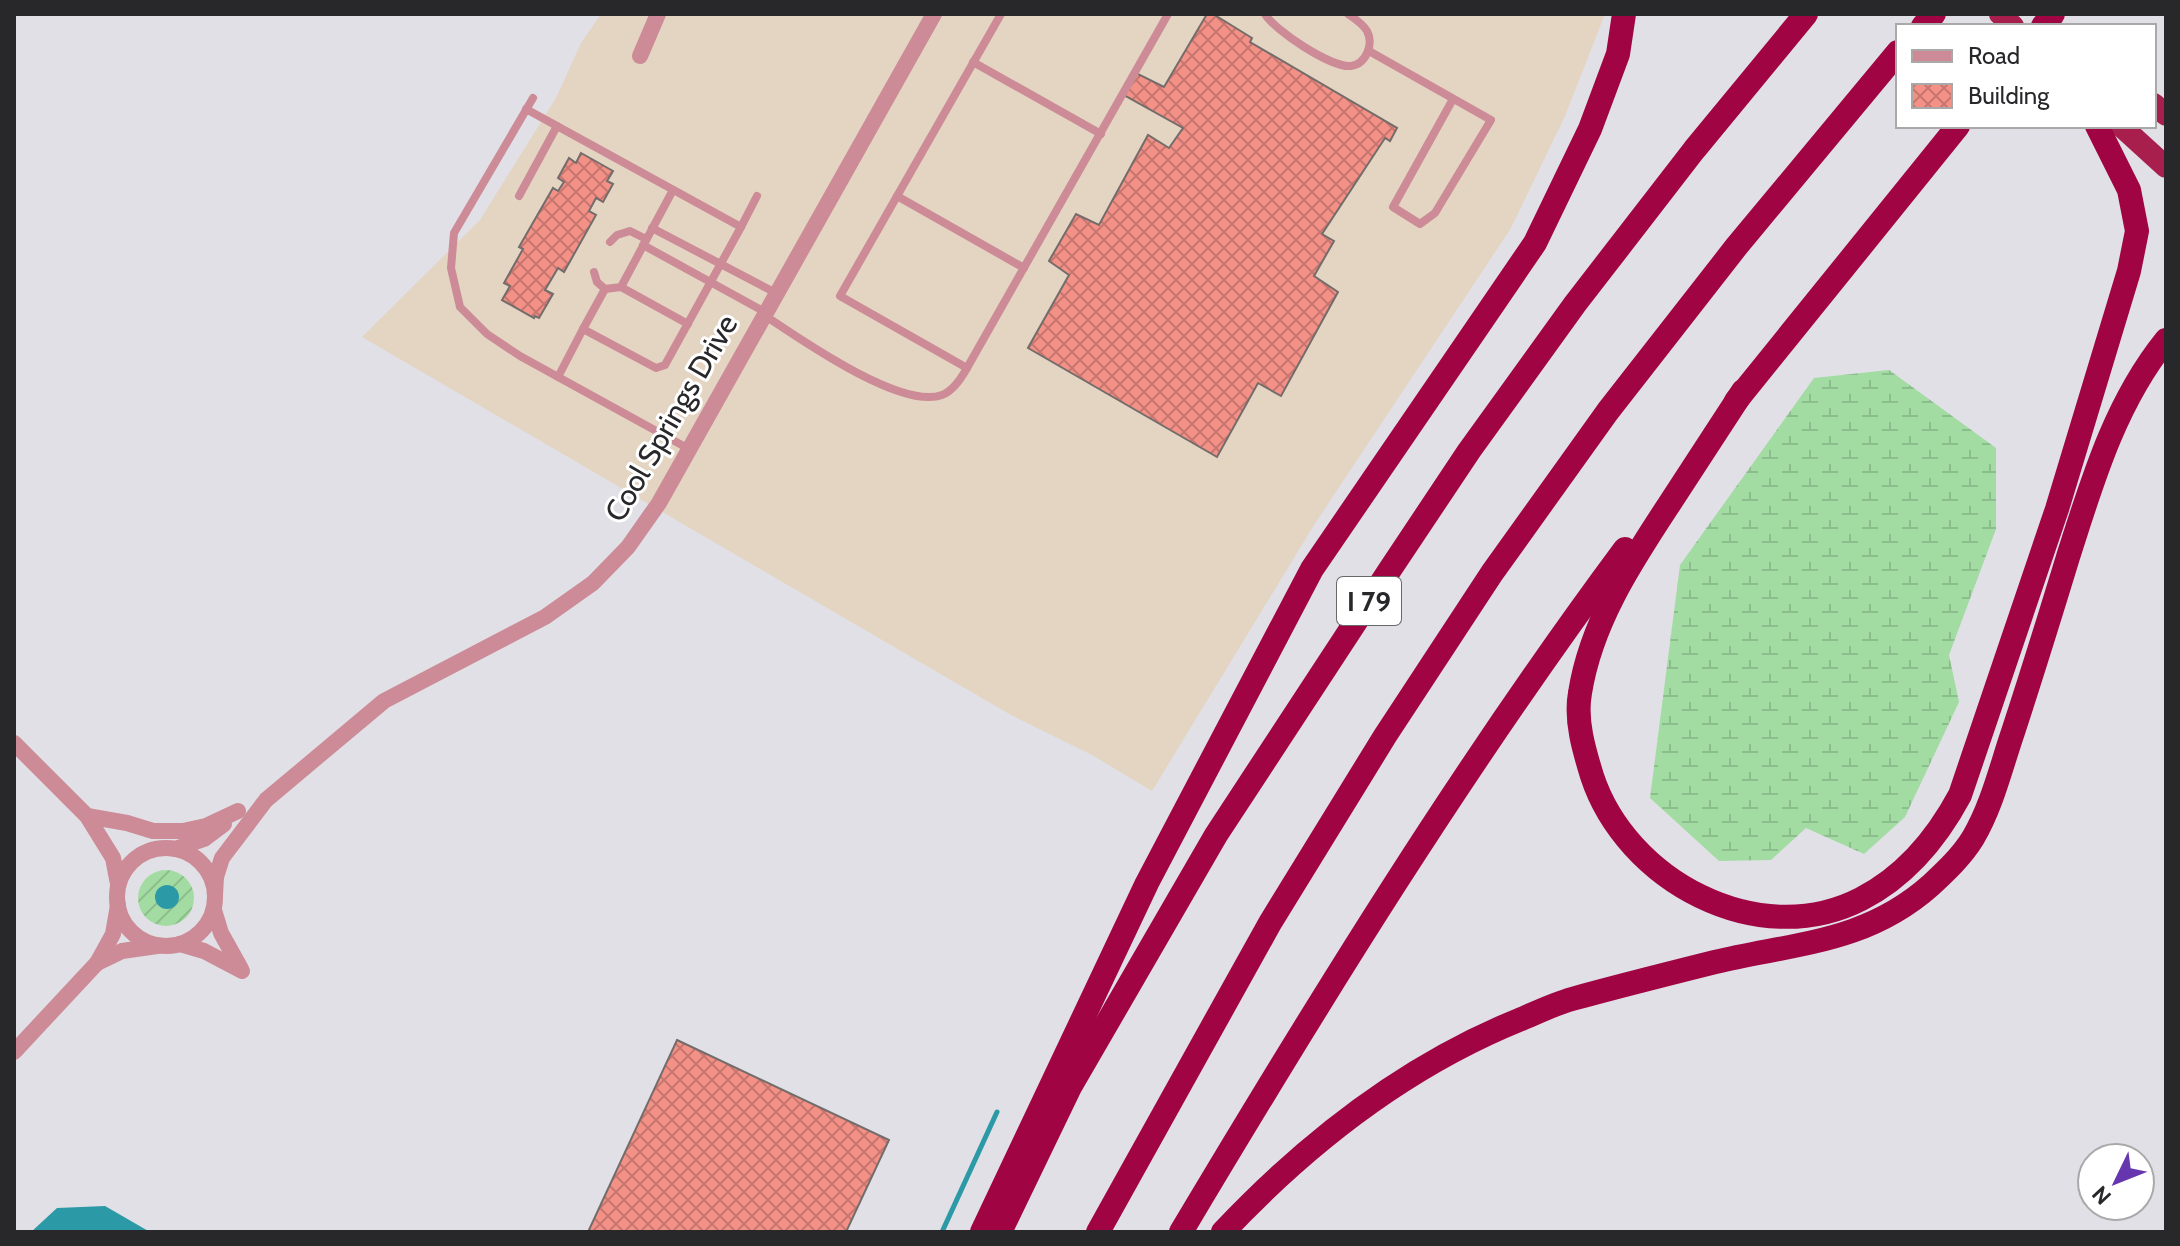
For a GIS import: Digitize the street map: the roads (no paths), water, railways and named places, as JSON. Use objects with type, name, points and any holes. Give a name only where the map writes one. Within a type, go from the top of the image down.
[{"type":"highway","points":[[982,1232],[1147,883],[1312,569],[1535,243],[1594,117],[1618,54],[1624,14]]},
{"type":"highway","name":"I 79","points":[[1000,1232],[1070,1087],[1208,848],[1389,571],[1469,451],[1575,304],[1694,150],[1806,14]]},
{"type":"highway","points":[[1098,1232],[1270,923],[1385,736],[1492,573],[1618,398],[1736,247],[1896,54]]},
{"type":"highway","points":[[1181,1232],[1273,1077],[1491,737],[1588,599],[1743,391],[1956,128]]},
{"type":"highway","points":[[1743,391],[1634,558],[1598,627],[1579,695],[1582,744],[1597,792],[1610,819],[1670,881],[1703,899],[1735,910],[1776,915],[1830,911],[1860,900],[1887,884],[1932,840],[1960,795],[2057,509],[2129,271],[2137,231],[2129,190],[2098,128]]},
{"type":"highway","points":[[2123,128],[2166,167]]},
{"type":"highway","points":[[1223,1232],[1254,1199],[1315,1144],[1373,1100],[1481,1036],[1568,1000],[1859,930],[1896,911],[1954,863],[1973,838],[1985,812],[2090,485],[2113,428],[2166,340]]},
{"type":"street","points":[[640,56],[658,14]]},
{"type":"street","name":"Cool Springs Drive","points":[[215,902],[216,877],[222,858],[266,800],[384,701],[534,624],[593,583],[636,536],[690,450],[934,14]]},
{"type":"street","points":[[14,743],[87,816],[113,858],[119,886],[113,934],[97,963],[14,1052]]},
{"type":"street","name":"Cool Springs Drive","points":[[175,849],[204,839],[238,811],[266,800]]},
{"type":"street","points":[[87,816],[153,831],[183,831],[206,826],[238,811]]},
{"type":"street","points":[[118,904],[133,933],[153,944],[204,951],[242,971],[221,933],[212,879],[203,865],[191,855],[175,849],[153,850],[135,860],[125,871],[119,886]]},
{"type":"street","points":[[97,963],[136,948],[172,945],[201,931],[215,902]]},
{"type":"lane","points":[[967,368],[840,296],[1001,14]]},
{"type":"lane","points":[[610,242],[617,235],[630,231],[857,371],[908,395],[922,398],[944,395],[967,368],[1168,14]]},
{"type":"lane","points":[[1265,14],[1275,27],[1337,64],[1352,66],[1369,51],[1369,37],[1366,29],[1348,14]]},
{"type":"lane","points":[[1369,51],[1491,120],[1435,213],[1420,224],[1393,207],[1453,99]]},
{"type":"lane","points":[[973,62],[1101,134]]},
{"type":"lane","points":[[533,98],[454,233],[451,268],[460,307],[487,334],[690,450]]},
{"type":"lane","points":[[526,109],[741,227]]},
{"type":"lane","points":[[519,196],[557,126]]},
{"type":"lane","points":[[621,287],[673,190]]},
{"type":"lane","points":[[583,329],[656,368],[665,365],[757,196]]},
{"type":"lane","points":[[897,196],[1024,268]]},
{"type":"lane","points":[[652,228],[776,293]]},
{"type":"lane","points":[[594,272],[597,282],[605,289],[621,287],[688,324]]},
{"type":"lane","points":[[558,377],[605,289]]},
{"type":"water","points":[[162,885],[172,885],[179,892],[179,902],[172,909],[162,909],[155,902],[155,892]]},
{"type":"water","points":[[105,1206],[150,1232],[31,1232],[57,1208]]},
{"type":"waterway","points":[[942,1232],[997,1112]]}]
